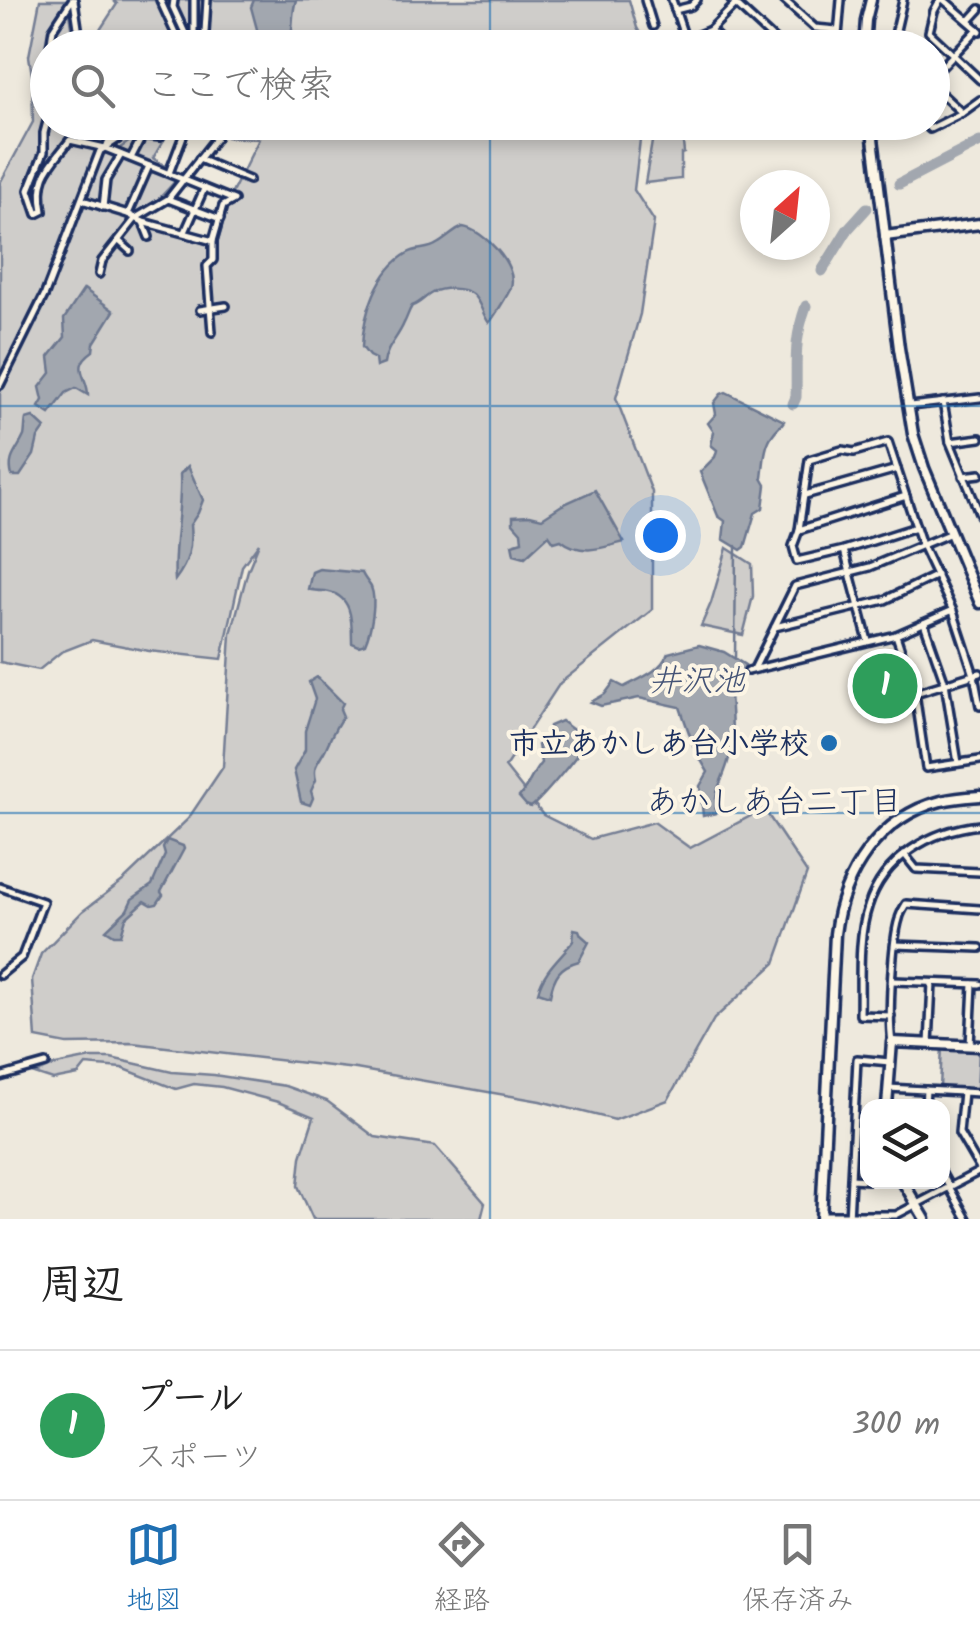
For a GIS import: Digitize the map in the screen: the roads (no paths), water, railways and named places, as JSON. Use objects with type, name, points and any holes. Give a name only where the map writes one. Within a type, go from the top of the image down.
[{"type":"street","points":[[53,30],[73,0]]},
{"type":"street","points":[[73,0],[78,30]]},
{"type":"street","points":[[160,0],[174,30]]},
{"type":"street","points":[[174,0],[172,6],[185,30]]},
{"type":"street","points":[[193,30],[194,0]]},
{"type":"street","points":[[205,30],[207,0]]},
{"type":"street","points":[[645,0],[653,26]]},
{"type":"street","points":[[672,0],[682,30]]},
{"type":"street","points":[[675,10],[692,6],[697,0]]},
{"type":"street","points":[[784,0],[815,28],[837,30],[841,0]]},
{"type":"street","points":[[865,30],[871,0]]},
{"type":"street","points":[[896,30],[903,0]]},
{"type":"street","points":[[930,30],[942,0],[979,30],[950,58]]},
{"type":"street","points":[[710,30],[733,2],[763,30]]},
{"type":"street","points":[[969,21],[980,9]]},
{"type":"street","points":[[180,20],[193,21]]},
{"type":"street","points":[[950,50],[980,80]]},
{"type":"street","points":[[950,119],[980,100]]},
{"type":"street","points":[[950,102],[962,113]]},
{"type":"street","points":[[45,140],[29,190],[36,214],[43,211],[39,192],[45,173],[70,140],[106,148],[234,200],[223,206],[213,241],[213,260],[207,266],[212,332]]},
{"type":"street","points":[[106,148],[109,140]]},
{"type":"street","points":[[0,385],[45,294],[100,152],[118,140]]},
{"type":"street","points":[[131,158],[141,140]]},
{"type":"street","points":[[169,174],[182,140]]},
{"type":"street","points":[[99,274],[102,261],[118,241],[168,199],[214,140]]},
{"type":"street","points":[[873,140],[913,434],[980,604]]},
{"type":"street","points":[[103,208],[106,180],[121,154]]},
{"type":"street","points":[[199,159],[250,180]]},
{"type":"street","points":[[128,214],[149,166]]},
{"type":"street","points":[[92,174],[106,180]]},
{"type":"street","points":[[186,232],[204,188]]},
{"type":"street","points":[[168,199],[220,219]]},
{"type":"street","points":[[82,200],[213,241]]},
{"type":"street","points":[[139,220],[149,237]]},
{"type":"street","points":[[885,236],[980,224]]},
{"type":"street","points":[[166,236],[170,228]]},
{"type":"street","points":[[118,241],[130,251]]},
{"type":"street","points":[[200,310],[226,306]]},
{"type":"street","points":[[907,406],[980,398]]},
{"type":"street","points":[[943,402],[950,442],[979,512]]},
{"type":"street","points":[[950,442],[980,438]]},
{"type":"street","points":[[916,527],[797,561],[793,546],[809,460],[888,442],[922,544],[977,674],[980,706]]},
{"type":"street","points":[[804,495],[897,468]]},
{"type":"street","points":[[963,476],[980,474]]},
{"type":"street","points":[[799,530],[906,496]]},
{"type":"street","points":[[950,533],[870,567],[795,586],[751,670],[896,635],[953,611]]},
{"type":"street","points":[[844,550],[868,641]]},
{"type":"street","points":[[775,627],[886,600],[937,575]]},
{"type":"street","points":[[924,623],[946,684],[958,763]]},
{"type":"street","points":[[896,635],[915,693],[926,768],[980,760]]},
{"type":"street","points":[[915,693],[977,674]]},
{"type":"street","points":[[946,1189],[896,1214],[821,1217],[835,934],[844,890],[857,864],[879,837],[924,807],[980,796]]},
{"type":"street","points":[[890,1016],[860,1015],[863,936],[876,888],[904,854],[947,830],[980,825]]},
{"type":"street","points":[[904,854],[916,869],[980,872]]},
{"type":"street","points":[[0,887],[43,902],[22,958],[0,976]]},
{"type":"street","points":[[887,1099],[895,945],[898,921],[906,904],[980,909]]},
{"type":"street","points":[[895,945],[980,948]]},
{"type":"street","points":[[892,981],[976,984],[975,1046],[892,1042]]},
{"type":"street","points":[[929,1044],[932,983]]},
{"type":"street","points":[[849,1217],[856,1059],[890,1062]]},
{"type":"street","points":[[0,1077],[46,1064]]},
{"type":"street","points":[[888,1088],[980,1092]]},
{"type":"street","points":[[925,1099],[926,1090]]},
{"type":"street","points":[[963,1092],[958,1133],[980,1170],[950,1187],[967,1219]]},
{"type":"street","points":[[851,1180],[860,1180]]},
{"type":"street","points":[[907,1189],[925,1219]]},
{"type":"water","points":[[254,0],[296,0],[292,30],[257,30],[251,7]]},
{"type":"water","points":[[463,227],[489,242],[509,269],[511,287],[501,306],[489,323],[472,294],[452,289],[432,293],[412,306],[384,364],[376,367],[375,359],[362,347],[365,322],[380,282],[408,253],[434,246]]},
{"type":"water","points":[[84,289],[114,311],[81,367],[88,395],[76,388],[66,393],[50,414],[39,407],[43,400],[40,387],[51,373],[49,357],[65,337],[64,319]]},
{"type":"water","points":[[726,392],[784,421],[768,444],[762,478],[766,485],[763,508],[755,513],[741,550],[723,539],[725,521],[718,516],[700,472],[715,457],[717,450],[711,445],[714,432],[708,423],[716,414],[714,403]]},
{"type":"water","points":[[33,417],[45,428],[20,476],[12,476],[12,459],[24,436],[26,419]]},
{"type":"water","points":[[188,466],[203,500],[190,525],[190,547],[175,580],[180,474]]},
{"type":"water","points":[[595,490],[624,542],[584,549],[561,540],[554,542],[549,535],[525,557],[514,554],[512,544],[522,541],[513,516],[542,518]]},
{"type":"water","points":[[319,569],[362,573],[371,587],[372,616],[365,644],[352,643],[349,610],[341,597],[308,589],[312,572]]},
{"type":"water","name":"井沢池","points":[[699,645],[724,652],[745,665],[730,692],[731,750],[717,791],[716,813],[703,816],[700,786],[708,772],[695,750],[680,707],[639,698],[601,706],[591,702],[605,694],[614,682],[624,687],[650,673],[668,653]]},
{"type":"water","points":[[317,677],[343,703],[343,716],[316,767],[310,805],[301,802],[294,770],[305,750],[305,731],[315,699],[309,682]]},
{"type":"water","points":[[561,721],[587,740],[531,807],[519,797],[541,763],[538,745],[549,736],[549,726]]},
{"type":"water","points":[[167,840],[184,849],[161,892],[163,895],[157,904],[145,901],[126,918],[121,935],[114,935],[106,930],[127,910],[132,899],[152,885]]},
{"type":"water","points":[[574,929],[589,942],[579,961],[559,972],[550,996],[538,992],[548,970],[573,941]]},
{"type":"waterway","points":[[899,184],[980,142]]},
{"type":"waterway","points":[[822,271],[848,229],[867,208]]},
{"type":"waterway","points":[[793,404],[797,341],[806,306]]},
{"type":"waterway","points":[[735,658],[736,546]]},
{"type":"place","name":"プール","points":[[885,686]]},
{"type":"place","name":"市立あかしあ台小学校","points":[[829,743]]},
{"type":"district","name":"あかしあ台二丁目","points":[[774,801]]}]
